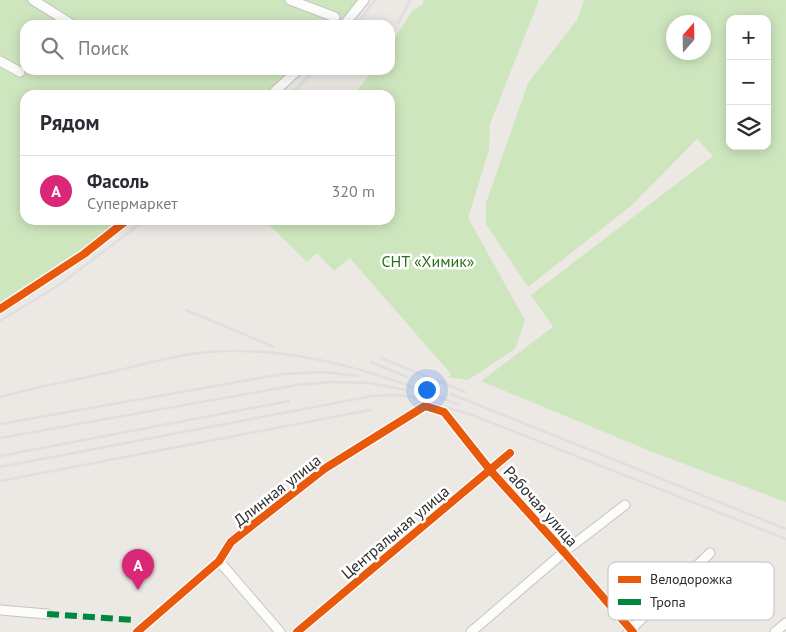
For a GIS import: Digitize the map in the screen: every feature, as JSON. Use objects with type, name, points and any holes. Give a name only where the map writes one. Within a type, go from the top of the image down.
[{"type":"street","points":[[33,0],[65,20]]},
{"type":"street","points":[[290,0],[335,17]]},
{"type":"street","points":[[348,20],[364,0]]},
{"type":"street","points":[[0,61],[20,72]]},
{"type":"street","points":[[277,90],[293,75]]},
{"type":"street","points":[[0,309],[84,254],[121,225]]},
{"type":"street","name":"Рабочая улица","points":[[425,406],[444,412],[490,470],[564,552],[608,605]]},
{"type":"street","name":"Длинная улица","points":[[140,630],[219,561],[231,542],[324,470],[425,406]]},
{"type":"street","name":"Центральная улица","points":[[297,632],[510,453]]},
{"type":"street","points":[[471,632],[564,552],[625,505]]},
{"type":"street","points":[[701,562],[710,553]]},
{"type":"street","points":[[219,561],[280,632]]},
{"type":"street","points":[[0,610],[48,614]]},
{"type":"street","points":[[135,620],[140,630]]},
{"type":"street","name":"Рабочая улица","points":[[621,620],[630,631]]},
{"type":"street","points":[[630,631],[641,620]]},
{"type":"street","points":[[776,632],[786,623]]},
{"type":"green space","points":[[0,0],[364,0],[348,20],[20,20],[20,75],[293,75],[276,90],[20,90],[20,225],[120,225],[0,309]]},
{"type":"green space","name":"СНТ «Химик»","points":[[424,0],[539,0],[490,124],[489,150],[468,218],[525,320],[515,349],[468,380],[448,377],[451,374],[350,258],[334,271],[317,253],[307,262],[269,225],[395,225],[395,90],[358,90],[369,75],[395,75],[395,37],[413,10],[422,5]]},
{"type":"green space","points":[[584,0],[786,0],[786,502],[655,453],[481,381],[553,327],[531,295],[713,156],[697,139],[632,205],[528,287],[486,224],[486,203],[528,83],[577,20]]},
{"type":"railway","points":[[360,20],[375,0]]},
{"type":"railway","points":[[398,23],[410,0]]},
{"type":"railway","points":[[295,90],[310,75]]},
{"type":"railway","points":[[0,321],[59,285],[138,225]]},
{"type":"railway","points":[[186,310],[274,347]]},
{"type":"railway","points":[[0,397],[170,358],[199,353],[229,351],[289,355],[347,366],[404,384],[460,405]]},
{"type":"railway","points":[[381,358],[465,392]]},
{"type":"railway","points":[[371,362],[407,377]]},
{"type":"railway","points":[[0,424],[283,374],[323,372],[358,376]]},
{"type":"railway","points":[[0,438],[297,385],[330,382],[370,383],[405,390]]},
{"type":"railway","points":[[451,394],[786,529]]},
{"type":"railway","points":[[0,467],[372,396],[397,395],[412,397],[472,415],[786,539]]},
{"type":"railway","points":[[0,456],[289,401]]},
{"type":"railway","points":[[0,481],[370,410]]},
{"type":"marked path","points":[[47,614],[135,620]]},
{"type":"cycle path","points":[[0,309],[84,254],[121,225]]},
{"type":"cycle path","points":[[137,632],[219,561],[231,542],[324,469],[425,406],[444,412],[490,470],[608,603]]},
{"type":"cycle path","points":[[297,632],[510,453]]},
{"type":"cycle path","points":[[623,620],[633,632]]},
{"type":"place","name":"Фасоль","points":[[138,590]]}]
